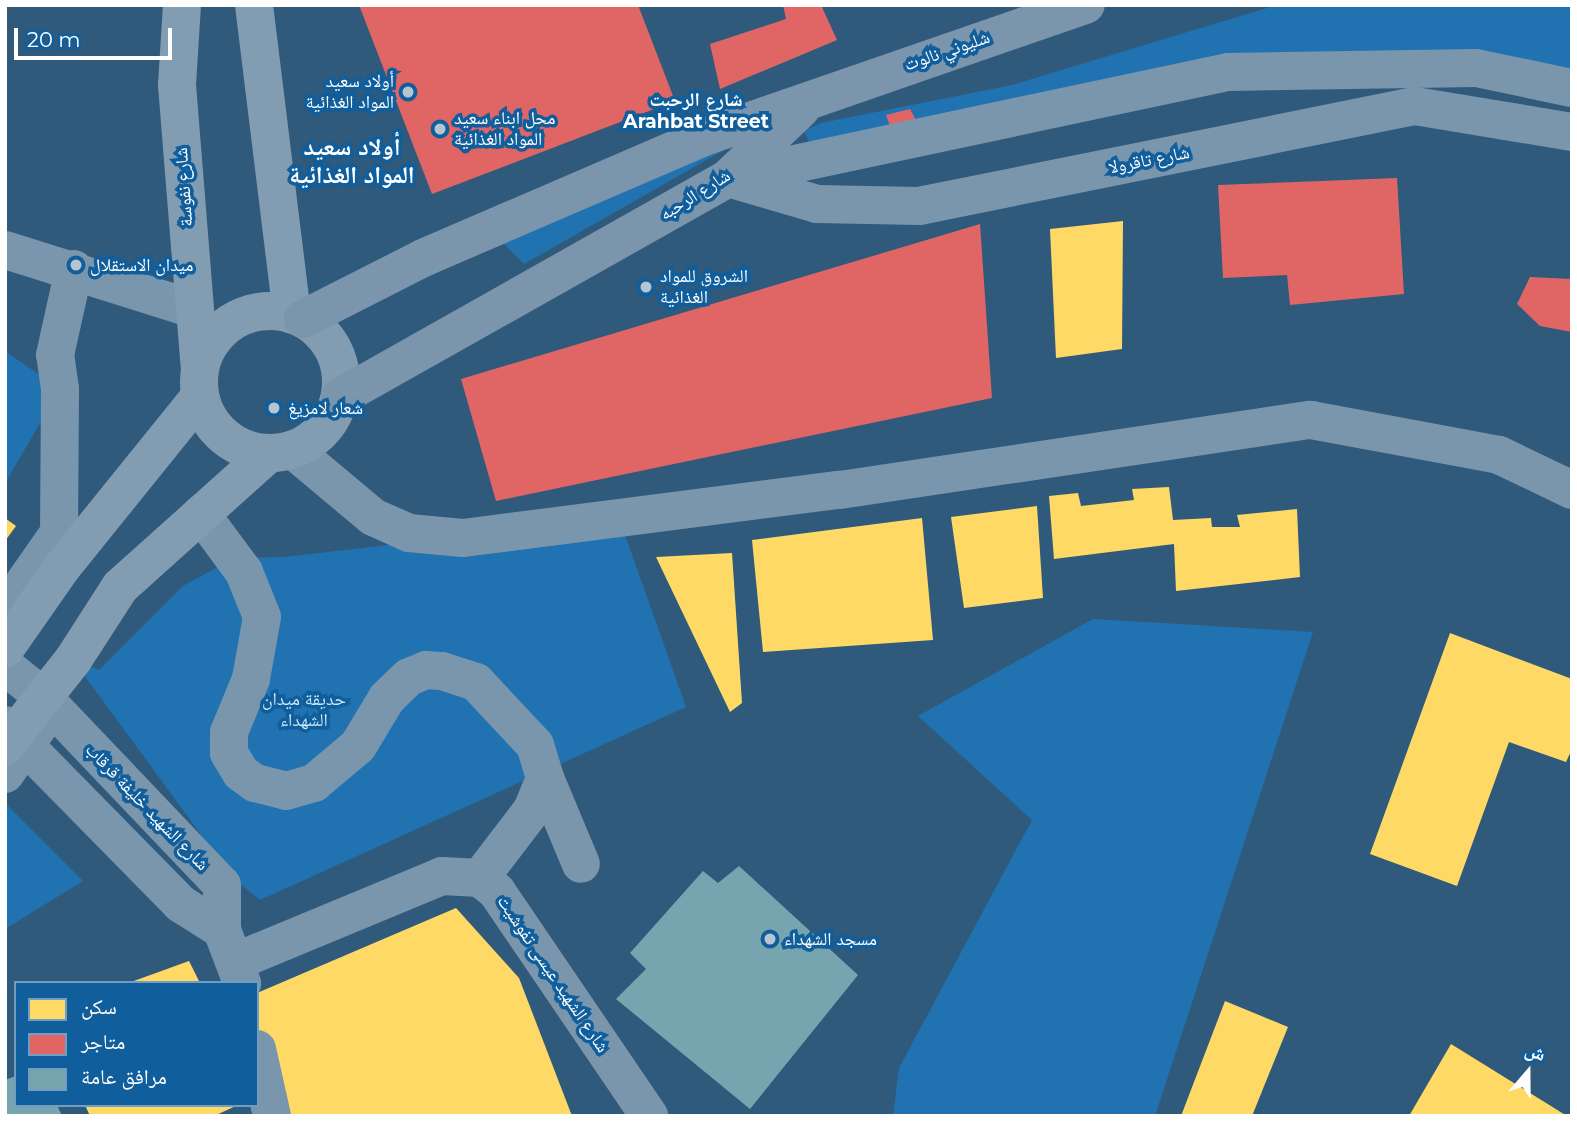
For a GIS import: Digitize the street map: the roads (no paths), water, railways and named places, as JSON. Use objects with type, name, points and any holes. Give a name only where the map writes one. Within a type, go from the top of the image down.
[{"type":"highway","name":"شليوني نالوت","points":[[810,100],[1086,5]]},
{"type":"highway","points":[[298,317],[461,241],[704,137],[810,100]]},
{"type":"highway","name":"شارع الرحبه","points":[[340,397],[727,178],[810,100]]},
{"type":"main road","name":"شارع نفوسة","points":[[182,5],[177,85],[200,383]]},
{"type":"main road","points":[[254,5],[298,317]]},
{"type":"main road","points":[[5,649],[63,566],[200,383],[211,341],[234,320],[262,311],[298,317],[327,338],[336,357],[340,397],[331,420],[314,438],[280,452],[201,514],[120,587],[47,701],[11,744]]},
{"type":"main road","points":[[200,383],[213,426],[238,446],[280,452]]},
{"type":"street","points":[[727,178],[1228,72],[1476,68],[1572,88]]},
{"type":"street","name":"شارع تاقرولا","points":[[727,178],[817,204],[919,206],[1415,106],[1572,132]]},
{"type":"street","points":[[5,250],[74,269],[193,309]]},
{"type":"street","points":[[5,610],[60,533],[60,389],[55,355],[74,269]]},
{"type":"street","points":[[280,452],[373,517],[409,533],[463,538],[840,490],[1311,420],[1499,455],[1572,491]]},
{"type":"street","points":[[201,514],[244,572],[262,617],[251,679],[229,732],[229,752],[241,774],[278,790],[314,783],[358,746],[395,687],[426,670],[457,674],[490,695],[535,745],[545,778],[581,864]]},
{"type":"street","name":"شارع الشهيد خليفة قرقاب","points":[[5,666],[47,701],[222,885],[234,958]]},
{"type":"street","points":[[11,744],[181,904],[234,958],[442,876],[480,878],[533,810],[545,778]]},
{"type":"street","name":"شارع الشهيد عيسى تفوشيت","points":[[480,878],[504,902],[649,1116]]},
{"type":"street","points":[[259,1058],[272,1116]]},
{"type":"place","name":"أولاد سعيد المواد الغذائية","points":[[408,92]]},
{"type":"place","name":"محل ابناء سعيد المواد الغذائية","points":[[440,129]]},
{"type":"place","name":"ميدان الاستقلال","points":[[76,265]]},
{"type":"place","name":"الشروق للمواد الغذائية","points":[[646,287]]},
{"type":"place","name":"شعار لامزيغ","points":[[274,408]]},
{"type":"place","name":"مسجد الشهداء","points":[[770,939]]},
{"type":"district","name":"شارع الرحبت Arahbat Street","points":[[696,111]]},
{"type":"district","name":"أولاد سعيد المواد الغذائية","points":[[352,161]]},
{"type":"park label","name":"حديقة ميدان الشهداء","points":[[304,710]]}]
